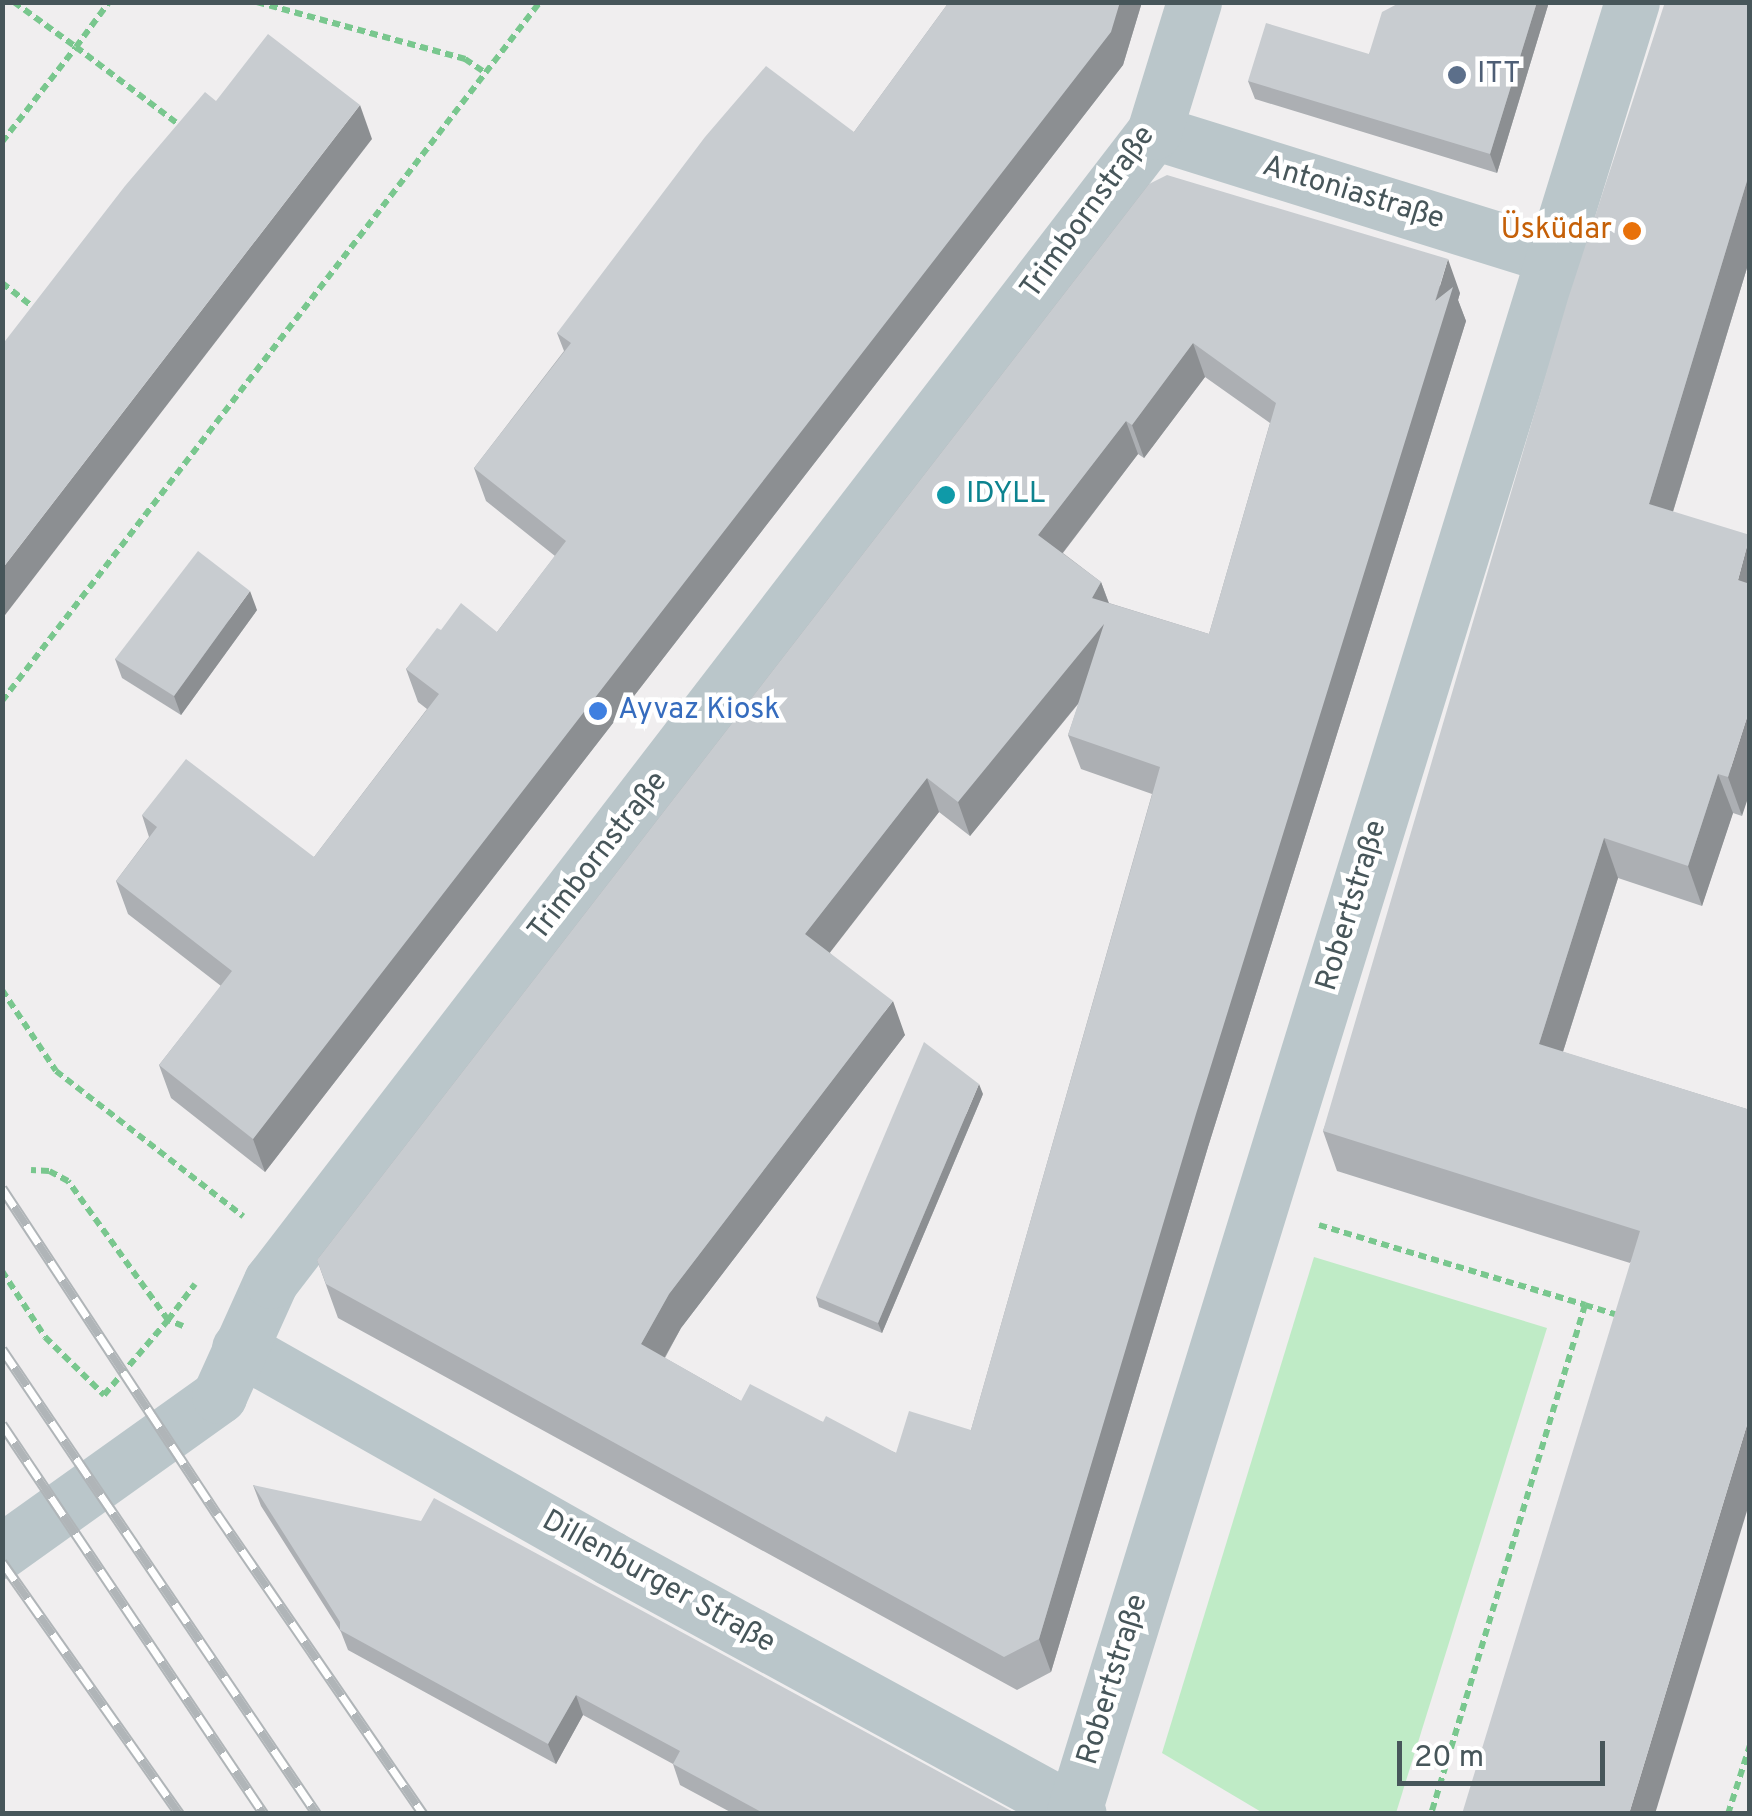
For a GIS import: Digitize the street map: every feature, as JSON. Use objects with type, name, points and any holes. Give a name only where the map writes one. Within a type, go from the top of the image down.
[{"type":"street","name":"Trimbornstraße","points":[[2,1551],[219,1396],[271,1281],[1154,132],[1194,2]]},
{"type":"street","name":"Robertstraße","points":[[1077,1812],[1632,2]]},
{"type":"street","name":"Antoniastraße","points":[[1154,132],[1553,256]]},
{"type":"street","name":"Dillenburger Straße","points":[[239,1348],[610,1558],[1077,1812]]},
{"type":"path","points":[[14,2],[182,127]]},
{"type":"path","points":[[2,142],[110,2]]},
{"type":"path","points":[[257,2],[465,59],[486,73]]},
{"type":"path","points":[[2,700],[540,2]]},
{"type":"path","points":[[2,283],[45,316]]},
{"type":"path","points":[[2,990],[56,1071],[177,1165]]},
{"type":"path","points":[[2,1270],[45,1338],[104,1395],[168,1320],[68,1180],[49,1171],[31,1170]]},
{"type":"path","points":[[1260,1207],[1640,1322]]},
{"type":"path","points":[[1431,1814],[1585,1305]]},
{"type":"path","points":[[1728,1814],[1750,1744]]},
{"type":"green space","points":[[1314,1257],[1547,1328],[1396,1813],[1263,1813],[1162,1753]]},
{"type":"building","points":[[949,2],[1120,2],[1111,32],[253,1139],[159,1065],[232,971],[116,881],[157,827],[142,815],[186,759],[314,857],[439,694],[406,669],[437,628],[441,630],[461,603],[497,632],[566,541],[474,468],[571,343],[557,333],[705,137],[766,66],[854,132]]},
{"type":"building","points":[[1401,2],[1537,2],[1490,154],[1248,81],[1266,23],[1369,54],[1382,12]]},
{"type":"building","points":[[1665,2],[1750,2],[1750,171],[1649,504],[1750,535],[1738,580],[1750,584],[1750,708],[1728,777],[1718,774],[1688,866],[1604,838],[1539,1044],[1750,1110],[1750,1415],[1629,1814],[1462,1814],[1640,1231],[1323,1131],[1568,299]]},
{"type":"building","points":[[268,34],[360,105],[2,569],[2,345],[125,186],[205,92],[216,101]]},
{"type":"building","points":[[1167,175],[1448,259],[1435,301],[1453,287],[1196,1114],[1039,1639],[1004,1657],[326,1284],[317,1260],[1149,184]],"holes":[[[1193,343],[1276,403],[1209,634],[1092,598],[1101,582],[1038,535],[1126,421],[1132,425]],[[1104,624],[1068,735],[1160,767],[971,1430],[909,1411],[896,1453],[826,1416],[823,1422],[750,1384],[741,1401],[641,1344],[669,1294],[893,1001],[805,934],[927,778],[958,802]]]},
{"type":"building","points":[[198,551],[250,591],[174,696],[115,659]]},
{"type":"building","points":[[924,1042],[979,1084],[878,1323],[816,1297]]},
{"type":"building","points":[[253,1485],[421,1521],[434,1498],[1017,1814],[765,1814],[673,1764],[680,1751],[576,1695],[548,1744],[340,1630],[340,1622]]},
{"type":"railway","points":[[2,1188],[217,1514],[423,1814]]},
{"type":"railway","points":[[2,1349],[317,1814]]},
{"type":"railway","points":[[2,1424],[264,1814]]},
{"type":"railway","points":[[2,1562],[180,1814]]},
{"type":"place","name":"ITT","points":[[1457,75]]},
{"type":"place","name":"Üsküdar","points":[[1632,231]]},
{"type":"place","name":"IDYLL","points":[[946,495]]},
{"type":"place","name":"Ayvaz Kiosk","points":[[598,711]]}]
